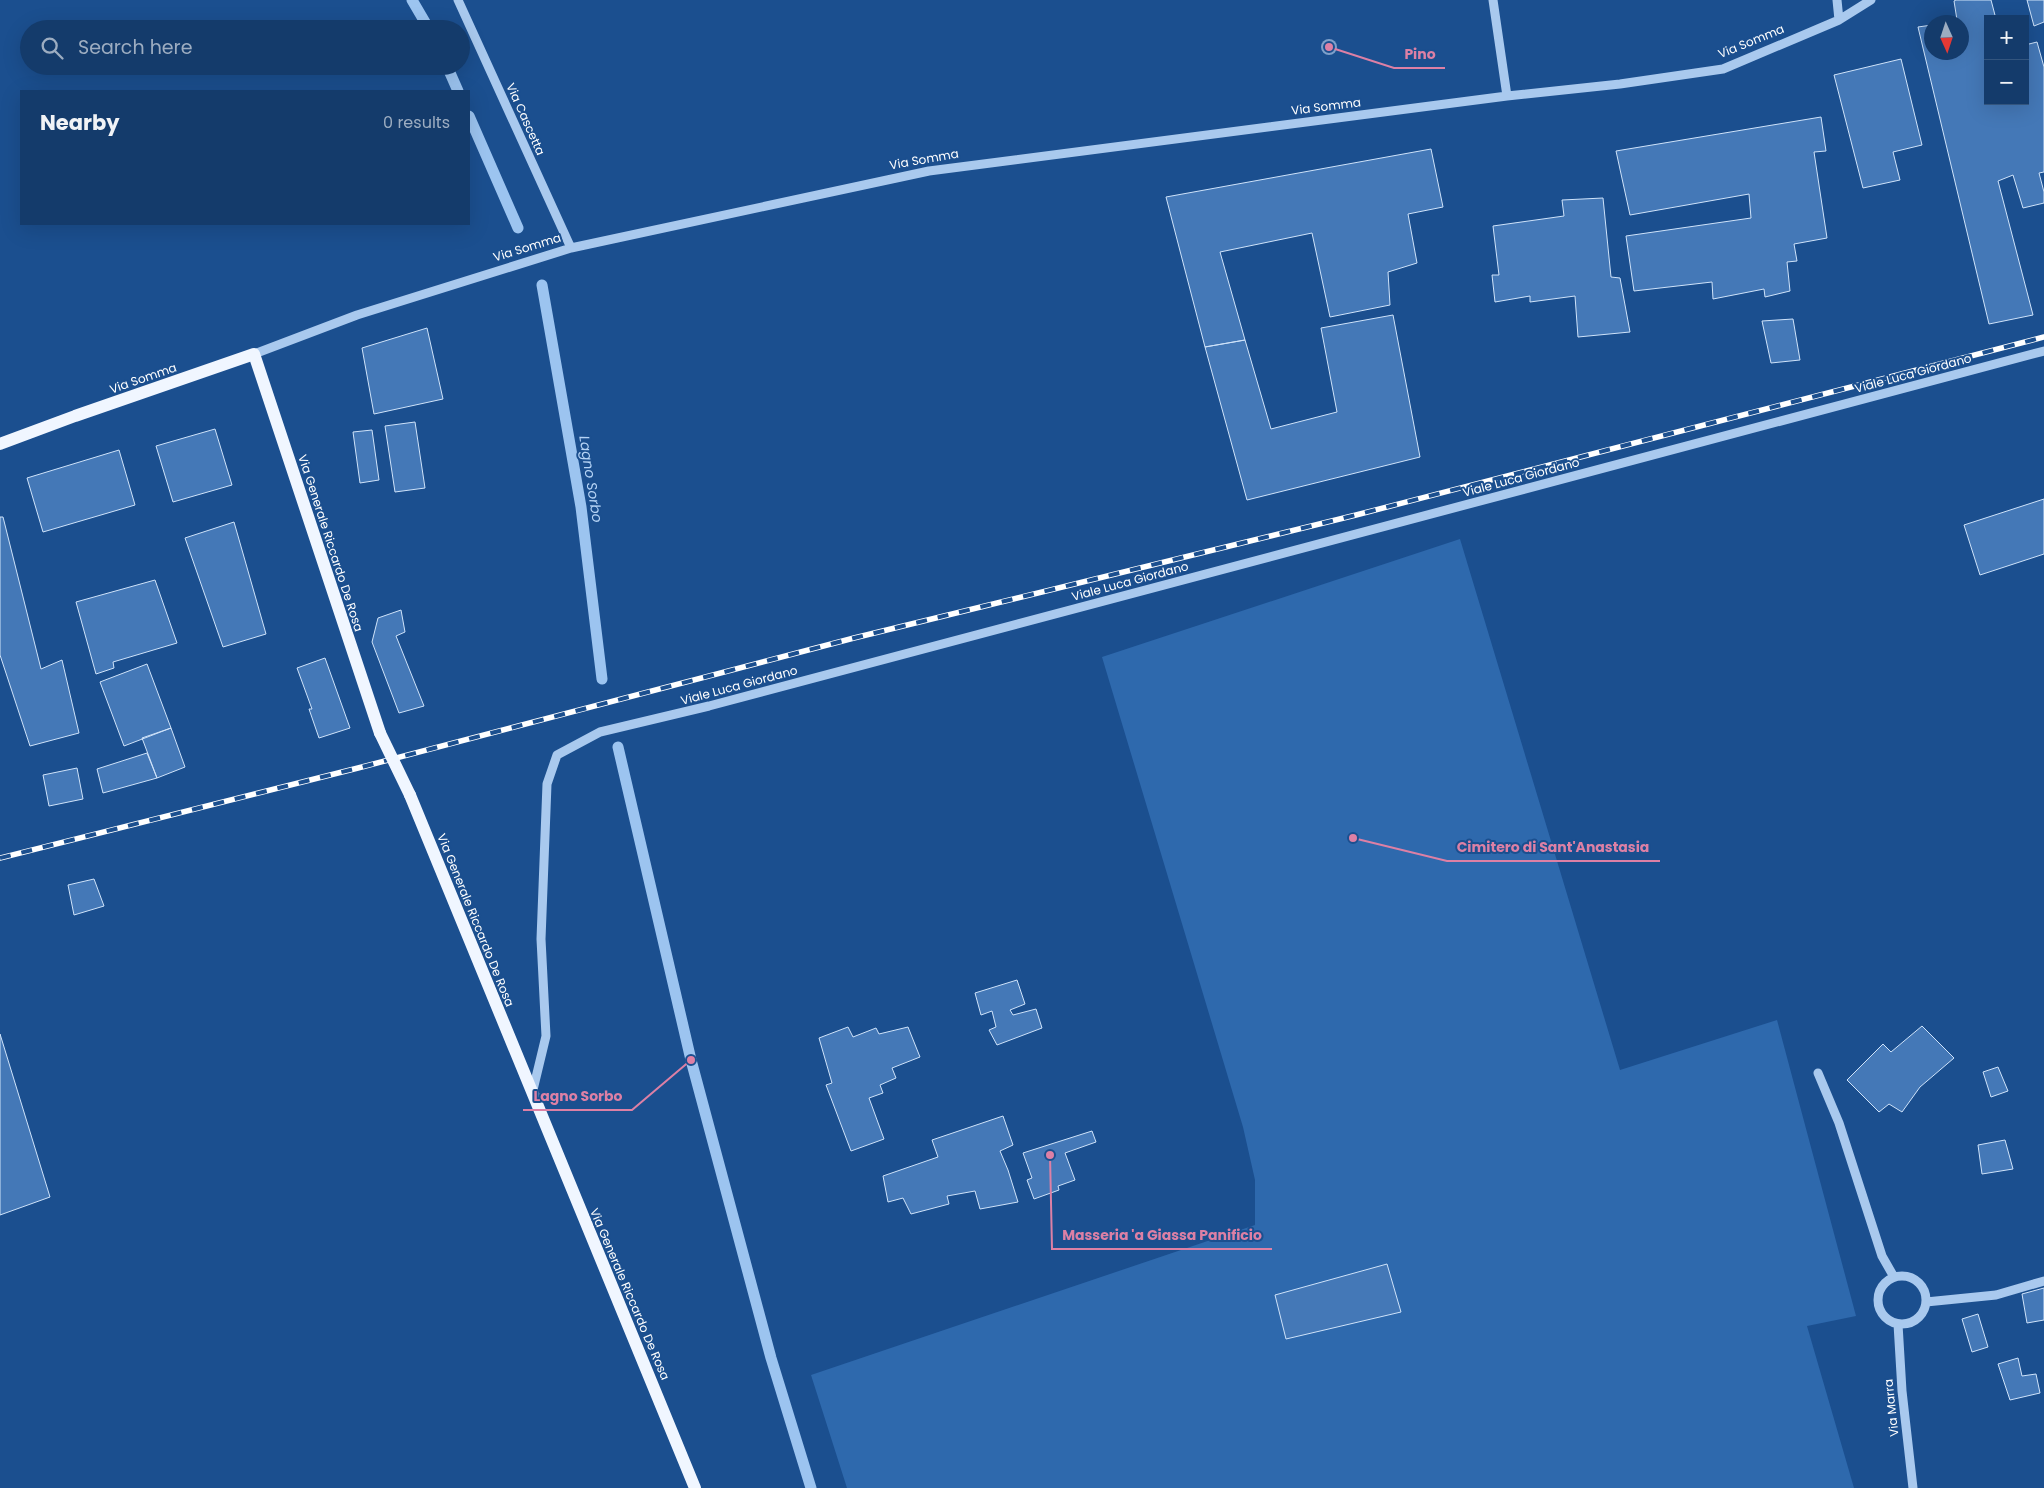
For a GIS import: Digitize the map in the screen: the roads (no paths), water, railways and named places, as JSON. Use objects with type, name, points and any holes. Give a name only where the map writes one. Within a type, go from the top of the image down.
[{"type":"main road","name":"Via Somma","points":[[0,444],[254,354]]},
{"type":"main road","name":"Via Generale Riccardo De Rosa","points":[[254,354],[380,733],[410,795],[695,1488]]},
{"type":"street","name":"Via Cascetta","points":[[458,0],[467,20]]},
{"type":"street","points":[[1492,0],[1507,96]]},
{"type":"street","points":[[1837,0],[1840,20]]},
{"type":"street","name":"Via Somma","points":[[254,354],[357,315],[571,248],[929,171],[1507,96],[1620,84],[1723,69],[1840,20],[1871,0]]},
{"type":"street","name":"Via Cascetta","points":[[470,26],[571,248]]},
{"type":"street","name":"Viale Luca Giordano","points":[[532,1094],[546,1036],[541,939],[547,784],[557,755],[600,732],[719,704],[2044,351]]},
{"type":"street","points":[[1818,1073],[1839,1123],[1882,1256],[1894,1277]]},
{"type":"street","points":[[1902,1276],[1917,1281],[1922,1287],[1926,1302],[1920,1316],[1914,1322],[1906,1325],[1898,1324],[1884,1317],[1877,1303],[1881,1287],[1886,1281],[1902,1276]]},
{"type":"street","points":[[1926,1302],[1996,1295],[2044,1281]]},
{"type":"street","name":"Via Marra","points":[[1898,1324],[1902,1391],[1913,1488]]},
{"type":"waterway","name":"Lagno Sorbo","points":[[412,0],[424,20]]},
{"type":"waterway","name":"Lagno Sorbo","points":[[451,75],[458,90]]},
{"type":"waterway","name":"Lagno Sorbo","points":[[470,118],[518,228]]},
{"type":"waterway","name":"Lagno Sorbo","points":[[542,285],[581,507],[602,679]]},
{"type":"waterway","name":"Lagno Sorbo","points":[[618,747],[691,1060],[771,1358],[811,1488]]},
{"type":"railway","points":[[0,858],[358,768],[854,638],[1356,515],[2044,337]]},
{"type":"place","name":"Pino","points":[[1329,47]]},
{"type":"place","name":"Cimitero di Sant'Anastasia","points":[[1353,838]]},
{"type":"place","name":"Lagno Sorbo","points":[[691,1060]]},
{"type":"place","name":"Masseria 'a Giassa Panificio","points":[[1050,1155]]}]
